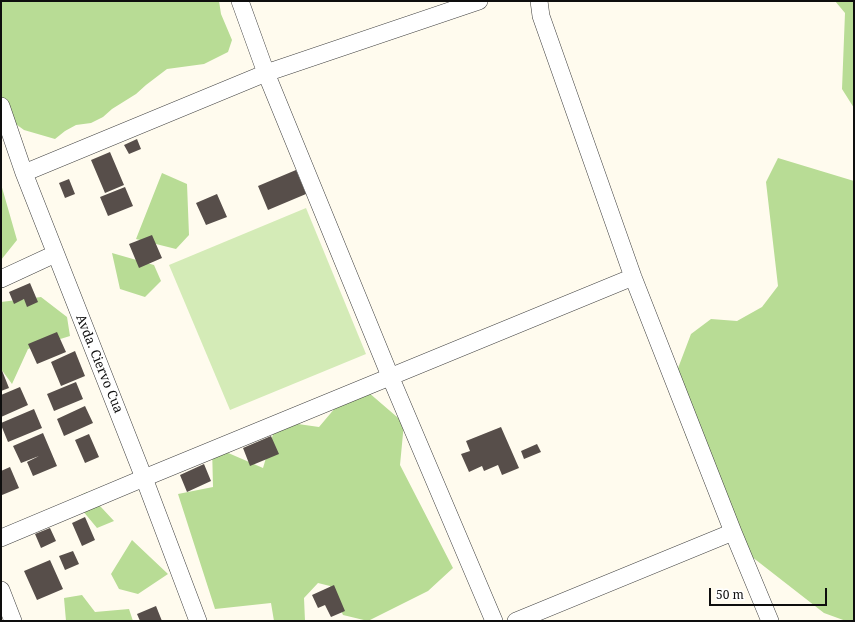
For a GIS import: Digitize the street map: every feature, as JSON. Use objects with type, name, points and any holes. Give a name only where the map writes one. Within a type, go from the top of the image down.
[{"type":"street","points":[[240,1],[266,73],[390,376],[494,621]]},
{"type":"street","points":[[24,173],[266,73],[479,1]]},
{"type":"street","points":[[539,1],[541,16],[633,276],[733,532],[770,621]]},
{"type":"street","name":"Avda. Ciervo Cua","points":[[1,106],[24,173],[144,478],[198,621]]},
{"type":"street","points":[[1,279],[55,254]]},
{"type":"street","points":[[1,538],[633,276]]},
{"type":"street","points":[[516,621],[733,532]]},
{"type":"street","points":[[2,596],[13,621]]},
{"type":"green space","points":[[1,1],[219,1],[221,14],[232,40],[228,52],[204,64],[167,69],[136,94],[112,109],[103,117],[91,123],[76,125],[55,139],[24,130],[13,122],[1,100]]},
{"type":"green space","points":[[835,1],[854,1],[854,108],[842,89],[845,13]]},
{"type":"green space","points":[[778,158],[854,181],[854,621],[846,621],[824,613],[747,553],[686,437],[672,384],[691,334],[711,319],[737,321],[762,307],[778,286],[766,182]]},
{"type":"green space","points":[[162,173],[187,184],[189,235],[176,249],[136,239]]},
{"type":"green space","points":[[1,184],[17,240],[1,260]]},
{"type":"green space","points":[[306,208],[366,354],[230,410],[169,265]]},
{"type":"green space","points":[[112,253],[154,265],[161,281],[145,297],[120,289]]},
{"type":"green space","points":[[41,297],[67,317],[70,336],[28,349],[12,384],[1,369],[1,302]]},
{"type":"green space","points":[[368,392],[404,423],[400,465],[453,568],[428,591],[368,621],[343,615],[330,586],[318,583],[304,598],[305,621],[274,621],[271,603],[215,609],[178,494],[213,487],[212,446],[263,468],[277,421],[319,427],[341,401]]},
{"type":"green space","points":[[87,492],[114,521],[97,528],[73,499]]},
{"type":"green space","points":[[132,540],[168,574],[138,594],[119,589],[111,574]]},
{"type":"green space","points":[[82,595],[95,612],[129,609],[133,621],[66,621],[64,598]]},
{"type":"building","points":[[137,139],[141,149],[129,154],[124,145]]},
{"type":"building","points":[[110,152],[124,185],[105,193],[91,160]]},
{"type":"building","points":[[296,170],[306,194],[268,210],[258,186]]},
{"type":"building","points":[[69,179],[75,194],[65,198],[59,183]]},
{"type":"building","points":[[125,187],[133,206],[108,216],[100,197]]},
{"type":"building","points":[[217,194],[227,217],[206,225],[196,203]]},
{"type":"building","points":[[152,235],[162,258],[139,268],[129,244]]},
{"type":"building","points":[[30,283],[38,302],[27,307],[24,299],[14,304],[9,292]]},
{"type":"building","points":[[57,332],[66,352],[37,364],[28,344]]},
{"type":"building","points":[[75,351],[85,376],[61,386],[51,362]]},
{"type":"building","points":[[1,368],[9,388],[1,391]]},
{"type":"building","points":[[76,382],[83,399],[54,411],[47,394]]},
{"type":"building","points":[[20,387],[28,405],[1,417],[1,395]]},
{"type":"building","points":[[85,406],[93,423],[64,436],[57,419]]},
{"type":"building","points":[[34,409],[42,428],[8,442],[1,423]]},
{"type":"building","points":[[501,427],[519,468],[502,475],[498,465],[484,471],[482,466],[469,472],[461,454],[470,451],[466,441]]},
{"type":"building","points":[[43,433],[57,466],[33,476],[27,462],[39,456],[21,463],[13,446]]},
{"type":"building","points":[[89,434],[99,457],[85,463],[75,440]]},
{"type":"building","points":[[271,436],[279,454],[250,466],[243,448]]},
{"type":"building","points":[[537,444],[541,452],[524,459],[521,451]]},
{"type":"building","points":[[204,464],[211,481],[187,492],[180,475]]},
{"type":"building","points":[[10,467],[19,488],[2,495],[1,471]]},
{"type":"building","points":[[85,517],[95,540],[82,546],[72,523]]},
{"type":"building","points":[[50,528],[56,541],[41,548],[35,534]]},
{"type":"building","points":[[73,551],[79,564],[65,570],[59,556]]},
{"type":"building","points":[[50,560],[63,589],[37,600],[24,571]]},
{"type":"building","points":[[334,585],[345,611],[331,617],[325,605],[318,608],[312,595]]},
{"type":"building","points":[[156,606],[162,621],[140,621],[137,614]]}]
